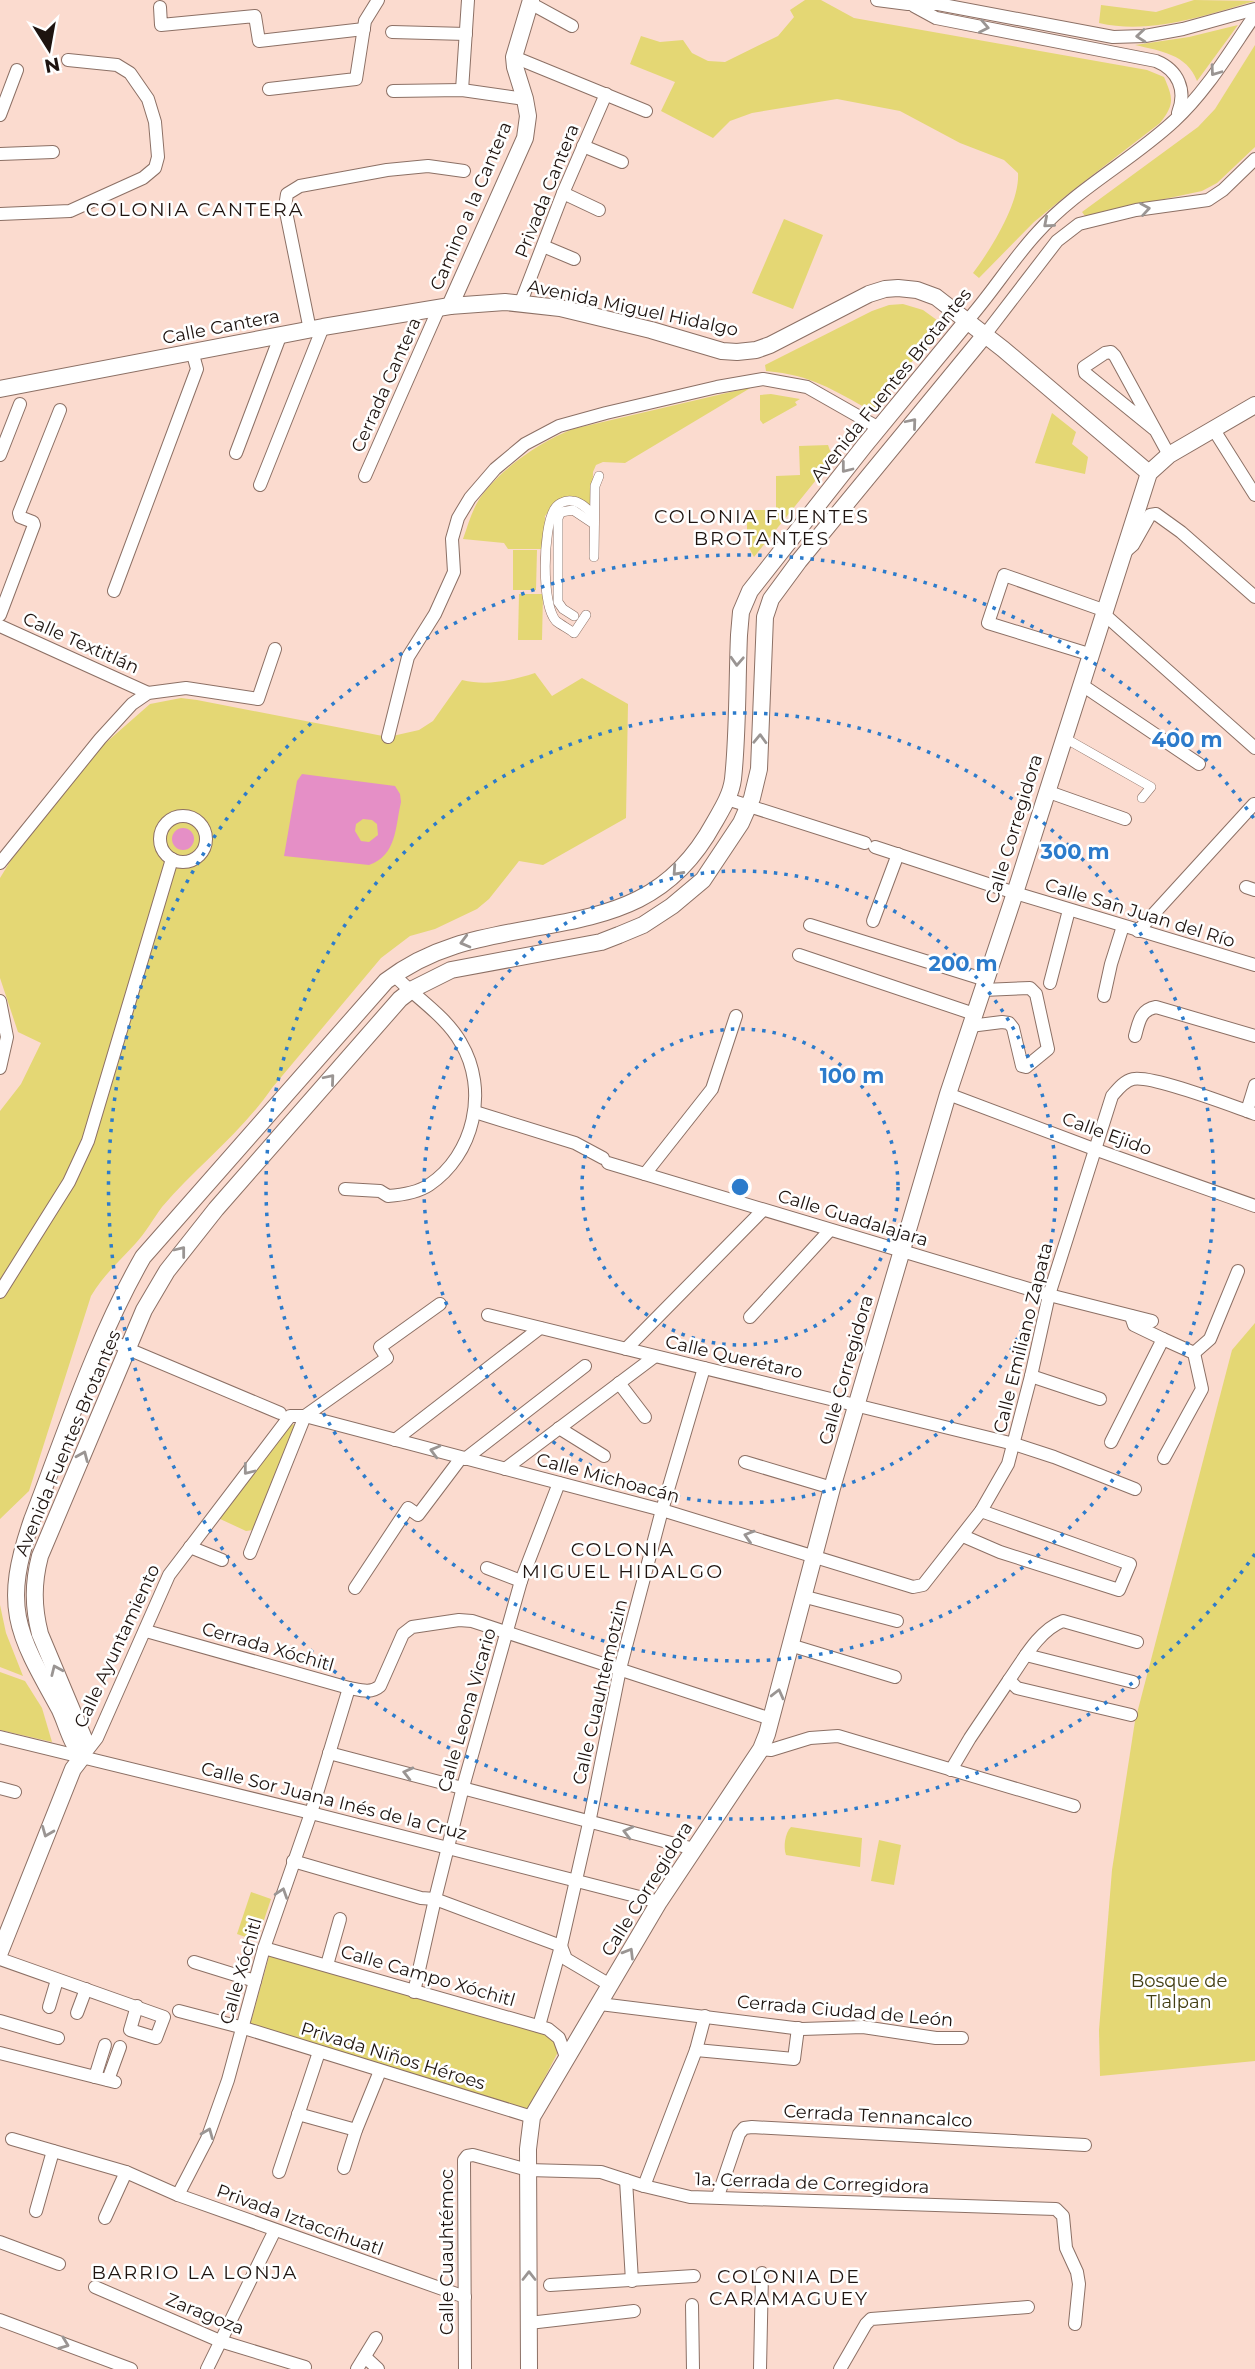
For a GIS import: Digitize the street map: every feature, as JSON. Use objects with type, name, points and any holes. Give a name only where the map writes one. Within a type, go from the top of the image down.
[{"type":"street","points":[[269,89],[356,79],[365,21],[378,0]]},
{"type":"street","points":[[462,90],[468,0]]},
{"type":"street","points":[[877,0],[938,4],[1113,37],[1145,36],[1183,29],[1255,9]]},
{"type":"street","points":[[572,26],[531,1],[514,57],[646,111]]},
{"type":"street","points":[[916,4],[936,18],[1144,58],[1168,66],[1176,74],[1182,93],[1182,103],[1175,120]]},
{"type":"street","points":[[160,7],[161,25],[255,16],[259,40],[364,29]]},
{"type":"street","name":"Avenida Fuentes Brotantes","points":[[83,1756],[74,1745],[61,1713],[24,1643],[15,1600],[15,1581],[26,1538],[104,1336],[143,1257],[313,1062],[394,975],[433,952],[460,943],[599,916],[625,907],[667,883],[698,848],[727,799],[733,779],[741,612],[750,591],[1037,232],[1175,120],[1196,97],[1255,15]]},
{"type":"street","points":[[392,32],[466,34]]},
{"type":"street","name":"Camino a la Cantera","points":[[445,307],[525,138],[528,116],[526,100],[514,57]]},
{"type":"street","points":[[0,214],[70,211],[143,178],[155,168],[158,157],[155,122],[148,99],[130,73],[117,65],[68,60]]},
{"type":"street","points":[[0,115],[17,70]]},
{"type":"street","points":[[393,91],[462,90],[526,100]]},
{"type":"street","name":"Privada Cantera","points":[[521,302],[563,193],[606,94]]},
{"type":"street","points":[[583,146],[622,162]]},
{"type":"street","points":[[0,153],[53,152]]},
{"type":"street","name":"Avenida Fuentes Brotantes","points":[[83,1756],[85,1741],[82,1731],[40,1634],[35,1615],[34,1578],[44,1546],[154,1290],[181,1250],[365,1037],[409,992],[451,970],[601,942],[643,925],[672,906],[703,880],[730,842],[749,806],[759,769],[765,617],[771,599],[985,336],[1057,241],[1079,224],[1136,210],[1208,200],[1223,190],[1255,159]]},
{"type":"street","points":[[260,485],[317,328],[285,207],[288,194],[300,186],[387,170],[428,166],[464,171]]},
{"type":"street","points":[[563,193],[599,210]]},
{"type":"street","points":[[543,246],[574,259]]},
{"type":"street","name":"Avenida Miguel Hidalgo","points":[[445,307],[521,302],[560,308],[652,330],[702,346],[737,352],[770,345],[869,294],[885,289],[917,290],[936,298],[1003,349],[1149,473]]},
{"type":"street","name":"Calle Cantera","points":[[0,388],[40,383],[282,334],[445,307]]},
{"type":"street","name":"Cerrada Cantera","points":[[365,476],[445,307]]},
{"type":"street","points":[[236,453],[282,334]]},
{"type":"street","points":[[114,592],[197,369],[192,351]]},
{"type":"street","points":[[1154,429],[1085,373],[1084,367],[1105,353],[1111,352],[1115,356],[1169,455]]},
{"type":"street","points":[[388,737],[408,657],[435,614],[454,572],[452,539],[458,519],[470,498],[495,469],[524,444],[559,426],[606,413],[763,379],[807,387],[879,428]]},
{"type":"street","points":[[0,455],[20,404]]},
{"type":"street","name":"Calle Corregidora","points":[[529,2369],[527,2149],[532,2117],[659,1902],[761,1749],[832,1488],[948,1094],[1149,473],[1169,455],[1255,405]]},
{"type":"street","points":[[0,615],[34,523],[20,517],[19,513],[60,410]]},
{"type":"street","points":[[1214,430],[1255,495]]},
{"type":"street","points":[[594,557],[595,486],[599,476]]},
{"type":"street","points":[[822,499],[838,514]]},
{"type":"street","points":[[586,615],[574,632],[556,621],[549,608],[545,571],[549,521],[554,508],[565,501],[577,502],[594,520]]},
{"type":"street","points":[[574,616],[560,606],[557,597],[558,517],[561,512],[573,510],[594,520]]},
{"type":"street","points":[[1122,554],[1133,545],[1150,515],[1156,514],[1181,532],[1255,597]]},
{"type":"street","points":[[1092,655],[988,623],[1004,575],[1105,613],[1255,748]]},
{"type":"street","name":"Calle Textitlán","points":[[0,626],[148,693]]},
{"type":"street","points":[[0,863],[100,739],[132,704],[148,693],[186,688],[258,699],[275,649]]},
{"type":"street","points":[[1082,685],[1199,764]]},
{"type":"street","points":[[1063,737],[1151,787],[1142,798]]},
{"type":"street","points":[[1046,791],[1125,818]]},
{"type":"street","name":"Calle San Juan del Río","points":[[727,799],[1069,910],[1255,965]]},
{"type":"street","points":[[1138,931],[1254,804]]},
{"type":"street","points":[[873,922],[898,854]]},
{"type":"street","points":[[0,1292],[69,1182],[88,1141],[172,859]]},
{"type":"street","points":[[1050,983],[1069,910]]},
{"type":"street","points":[[799,955],[972,1020],[1009,1023],[1013,1028],[1022,1066],[1026,1067],[1048,1049],[1036,994],[1030,988],[984,985],[810,925]]},
{"type":"street","points":[[1104,996],[1123,926]]},
{"type":"street","points":[[345,1189],[380,1191],[388,1196],[412,1192],[429,1185],[458,1155],[475,1112],[475,1082],[463,1045],[446,1024],[394,975]]},
{"type":"street","points":[[0,1000],[7,1037],[0,1068]]},
{"type":"street","points":[[1135,1035],[1142,1015],[1148,1009],[1156,1007],[1255,1036]]},
{"type":"street","points":[[645,1174],[712,1089],[736,1016]]},
{"type":"street","name":"Calle Emiliano Zapata","points":[[913,1587],[927,1583],[964,1536],[1008,1464],[1049,1296],[1112,1096],[1121,1085],[1133,1079],[1152,1080],[1251,1113]]},
{"type":"street","points":[[1251,1113],[1255,1084]]},
{"type":"street","name":"Calle Ejido","points":[[948,1094],[1255,1206]]},
{"type":"street","name":"Calle Guadalajara","points":[[475,1112],[575,1143],[605,1161],[645,1174],[1049,1296],[1152,1321]]},
{"type":"street","points":[[625,1349],[763,1210]]},
{"type":"street","points":[[750,1317],[830,1230]]},
{"type":"street","points":[[1194,1353],[1210,1339],[1238,1271]]},
{"type":"street","points":[[250,1553],[305,1416],[387,1358],[380,1348],[440,1304]]},
{"type":"street","name":"Calle Querétaro","points":[[488,1315],[1014,1444],[1135,1489]]},
{"type":"street","points":[[1131,1316],[1134,1325],[1194,1353]]},
{"type":"street","points":[[395,1440],[540,1328]]},
{"type":"street","name":"Calle Michoacán","points":[[104,1336],[128,1349],[285,1414],[305,1416],[662,1510],[913,1587]]},
{"type":"street","points":[[1111,1442],[1163,1339]]},
{"type":"street","points":[[1164,1458],[1202,1389],[1194,1353]]},
{"type":"street","points":[[505,1469],[654,1357]]},
{"type":"street","points":[[355,1588],[408,1508],[418,1515],[463,1459],[585,1366]]},
{"type":"street","name":"Calle Cuauhtemotzin","points":[[539,2026],[561,1946],[589,1823],[620,1669],[662,1510],[704,1368]]},
{"type":"street","points":[[1031,1376],[1100,1399]]},
{"type":"street","points":[[620,1383],[645,1417]]},
{"type":"street","name":"Calle Ayuntamiento","points":[[0,1952],[73,1769],[97,1738],[169,1576],[285,1414]]},
{"type":"street","points":[[559,1428],[604,1457]]},
{"type":"street","points":[[745,1462],[832,1488]]},
{"type":"street","name":"Calle Leona Vicario","points":[[414,1992],[463,1787],[521,1581],[559,1483]]},
{"type":"street","points":[[964,1536],[1000,1552],[1119,1590],[1130,1564],[981,1511]]},
{"type":"street","points":[[26,1538],[44,1546]]},
{"type":"street","points":[[190,1547],[222,1560]]},
{"type":"street","points":[[487,1568],[521,1581]]},
{"type":"street","points":[[802,1596],[897,1622]]},
{"type":"street","name":"Cerrada Xóchitl","points":[[146,1631],[349,1688],[369,1691],[380,1686],[403,1634],[412,1627],[459,1620],[507,1631]]},
{"type":"street","points":[[951,1770],[1026,1655],[1054,1624],[1063,1621],[1137,1642]]},
{"type":"street","points":[[507,1631],[771,1719]]},
{"type":"street","points":[[790,1645],[895,1677]]},
{"type":"street","points":[[1026,1655],[1133,1682]]},
{"type":"street","points":[[1009,1680],[1017,1688],[1131,1715]]},
{"type":"street","name":"Calle Xóchitl","points":[[178,2194],[207,2139],[244,2028],[264,1948],[311,1813],[349,1688]]},
{"type":"street","points":[[761,1749],[771,1750],[810,1738],[838,1736],[1074,1806]]},
{"type":"street","name":"Calle Sor Juana Inés de la Cruz","points":[[0,1737],[448,1847],[659,1902]]},
{"type":"street","points":[[329,1753],[694,1849]]},
{"type":"street","points":[[0,1788],[15,1792]]},
{"type":"street","points":[[293,1861],[421,1898],[435,1899],[561,1946],[566,1959],[610,1985]]},
{"type":"street","points":[[327,1965],[340,1919]]},
{"type":"street","name":"Calle Campo Xóchitl","points":[[264,1948],[548,2029],[559,2038],[566,2057]]},
{"type":"street","points":[[0,1959],[137,2006]]},
{"type":"street","points":[[194,1962],[255,1981]]},
{"type":"street","points":[[49,2007],[57,1980]]},
{"type":"street","points":[[77,2013],[86,1989]]},
{"type":"street","name":"Cerrada Ciudad de León","points":[[600,2004],[798,2028],[863,2027],[936,2038],[962,2038]]},
{"type":"street","name":"Privada Niños Héroes","points":[[179,2011],[244,2028],[532,2117]]},
{"type":"street","points":[[644,2186],[696,2050],[705,2016]]},
{"type":"street","points":[[0,2021],[58,2038]]},
{"type":"street","points":[[696,2050],[794,2059],[798,2028]]},
{"type":"street","points":[[105,2045],[106,2080]]},
{"type":"street","points":[[106,2080],[121,2047]]},
{"type":"street","points":[[279,2172],[319,2052]]},
{"type":"street","points":[[0,2053],[106,2080]]},
{"type":"street","points":[[344,2168],[380,2071]]},
{"type":"street","points":[[298,2114],[356,2130]]},
{"type":"street","name":"Cerrada Tennancalco","points":[[718,2196],[739,2134],[744,2128],[1085,2145]]},
{"type":"street","name":"Privada Iztaccíhuatl","points":[[12,2139],[125,2172],[275,2230],[465,2297]]},
{"type":"street","points":[[36,2211],[53,2151]]},
{"type":"street","name":"Calle Cuauhtémoc","points":[[465,2369],[464,2160],[473,2155],[528,2170]]},
{"type":"street","name":"1a. Cerrada de Corregidora","points":[[528,2170],[587,2171],[681,2195],[1056,2209],[1063,2216],[1066,2248],[1077,2272],[1079,2284],[1075,2325]]},
{"type":"street","points":[[105,2218],[125,2172]]},
{"type":"street","points":[[626,2180],[632,2281]]},
{"type":"street","points":[[207,2369],[275,2230]]},
{"type":"street","points":[[0,2242],[59,2264]]},
{"type":"street","points":[[760,2369],[762,2273]]},
{"type":"street","points":[[550,2285],[694,2276]]},
{"type":"street","name":"Zaragoza","points":[[95,2287],[220,2341],[305,2367]]},
{"type":"street","points":[[692,2305],[693,2369]]},
{"type":"street","points":[[840,2369],[866,2324],[872,2319],[1028,2307]]},
{"type":"street","points":[[529,2323],[635,2311]]},
{"type":"street","points":[[0,2320],[131,2369]]},
{"type":"street","points":[[357,2369],[376,2338]]},
{"type":"street","points":[[365,2357],[378,2369]]},
{"type":"green space","points":[[805,0],[821,0],[854,18],[1147,70],[1164,77],[1171,96],[1170,106],[1160,123],[1034,222],[979,278],[973,273],[1003,225],[1017,185],[1018,173],[1004,160],[960,143],[900,111],[837,99],[752,113],[730,121],[713,138],[661,111],[675,82],[630,64],[641,36],[660,42],[683,40],[692,53],[708,61],[725,62],[778,36],[794,17],[790,10]]},
{"type":"green space","points":[[1194,0],[1255,1],[1158,25],[1138,27],[1099,23],[1101,5],[1156,12]]},
{"type":"green space","points":[[1238,25],[1197,81],[1180,59],[1135,45],[1189,37]]},
{"type":"green space","points":[[1255,45],[1255,147],[1217,183],[1202,191],[1085,216],[1082,212],[1198,127],[1215,109]]},
{"type":"green space","points":[[784,219],[823,235],[793,309],[752,293]]},
{"type":"green space","points":[[903,304],[923,310],[941,323],[940,327],[872,411],[810,380],[766,371],[765,365],[872,311],[889,305]]},
{"type":"green space","points":[[752,387],[625,463],[603,462],[596,465],[593,472],[592,508],[558,500],[545,516],[544,549],[508,549],[504,543],[463,539],[475,508],[488,487],[522,457],[548,441],[573,429]]},
{"type":"green space","points":[[760,395],[800,399],[795,402],[797,405],[763,424],[760,420]]},
{"type":"green space","points":[[1052,413],[1076,432],[1072,444],[1088,457],[1085,474],[1035,463]]},
{"type":"green space","points":[[828,445],[833,459],[754,557],[747,544],[747,510],[776,510],[776,476],[800,475],[799,446]]},
{"type":"green space","points":[[513,550],[537,550],[536,590],[513,590]]},
{"type":"green space","points":[[519,594],[543,594],[542,640],[518,640]]},
{"type":"green space","points":[[535,673],[552,696],[582,678],[628,704],[626,818],[543,865],[519,861],[489,899],[477,909],[435,929],[410,936],[381,958],[247,1120],[162,1207],[140,1239],[96,1288],[91,1296],[29,1491],[0,1519],[0,1111],[21,1084],[41,1043],[18,1032],[0,978],[0,878],[11,860],[101,747],[150,704],[181,698],[197,700],[388,737],[419,730],[433,721],[462,680],[499,682]]},
{"type":"green space","name":"Bosque de Tlalpan","points":[[1255,1323],[1255,2061],[1100,2076],[1099,2030],[1112,1870],[1135,1721],[1232,1350]]},
{"type":"green space","points":[[295,1424],[253,1530],[246,1531],[218,1518],[291,1425]]},
{"type":"green space","points":[[0,1605],[6,1633],[23,1676],[0,1667]]},
{"type":"green space","points":[[0,1672],[25,1681],[42,1708],[52,1742],[0,1730]]},
{"type":"green space","points":[[791,1827],[862,1838],[860,1867],[786,1855],[785,1840]]},
{"type":"green space","points":[[879,1840],[901,1845],[894,1885],[871,1881]]},
{"type":"green space","points":[[251,1892],[271,1899],[257,1941],[237,1934]]},
{"type":"green space","points":[[270,1953],[550,2036],[557,2045],[558,2052],[528,2110],[250,2025]]},
{"type":"shaded area","points":[[302,774],[395,786],[401,802],[396,831],[385,855],[369,865],[284,856],[297,781]],"holes":[[[363,819],[377,824],[378,835],[369,842],[361,841],[355,831],[356,824]]]},
{"type":"shaded area","points":[[179,828],[187,828],[194,835],[194,843],[187,850],[179,850],[172,843],[172,835]]},
{"type":"district","name":"COLONIA CANTERA","points":[[195,209]]},
{"type":"district","name":"COLONIA FUENTES BROTANTES","points":[[762,527]]},
{"type":"district","name":"COLONIA MIGUEL HIDALGO","points":[[623,1560]]},
{"type":"district","name":"BARRIO LA LONJA","points":[[195,2272]]},
{"type":"district","name":"COLONIA DE CARAMAGUEY","points":[[789,2287]]}]
